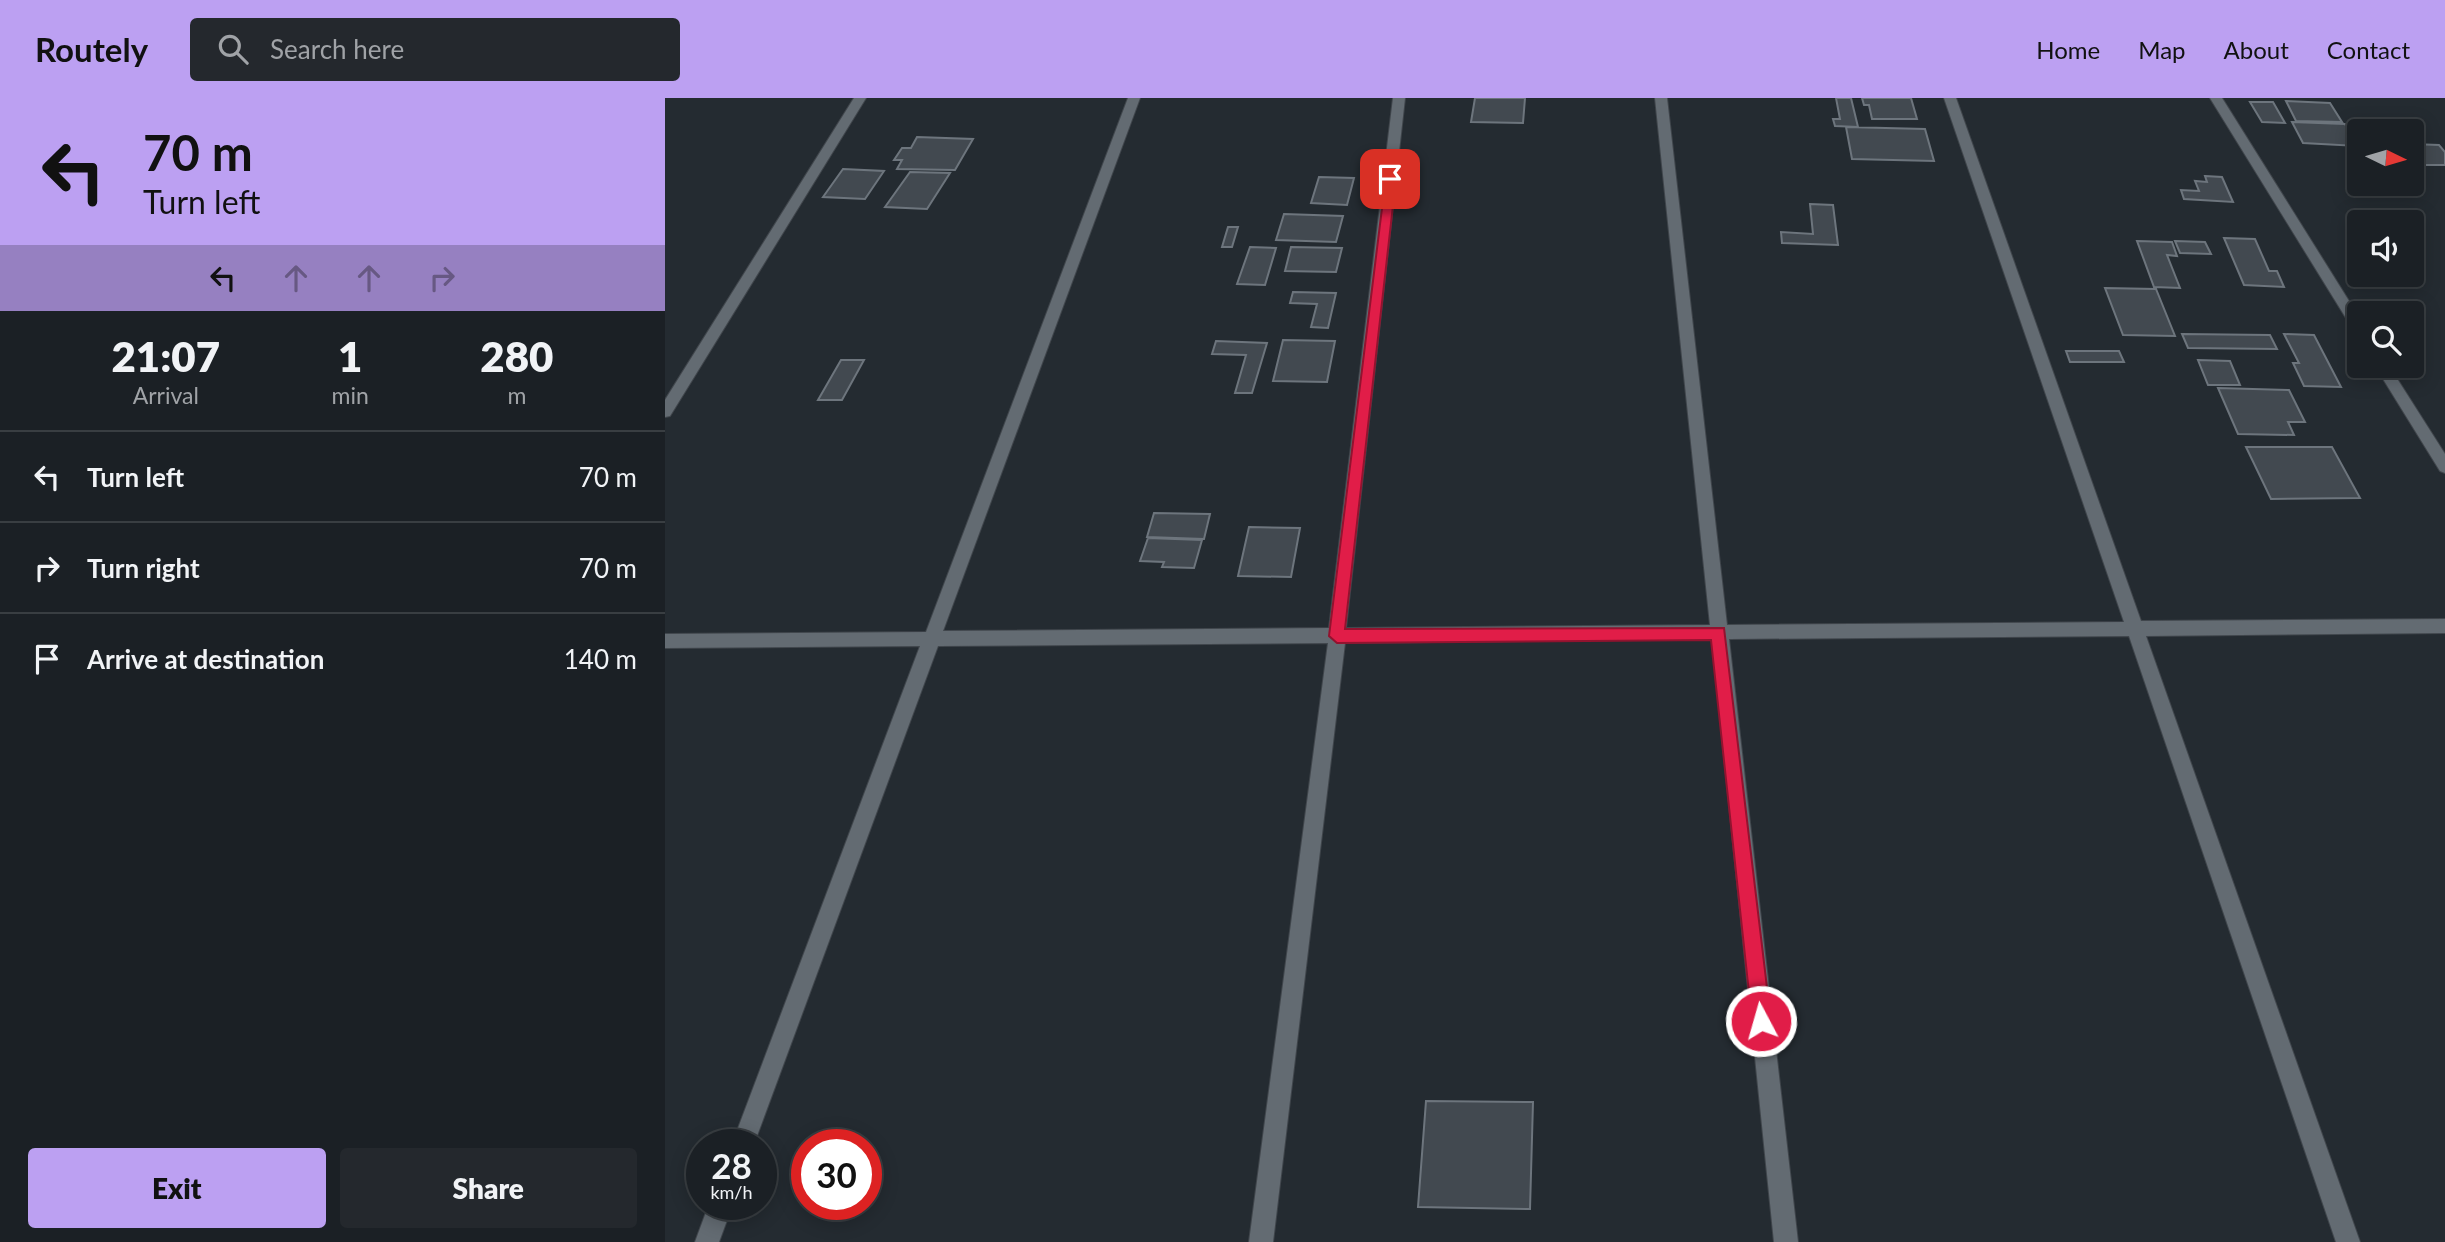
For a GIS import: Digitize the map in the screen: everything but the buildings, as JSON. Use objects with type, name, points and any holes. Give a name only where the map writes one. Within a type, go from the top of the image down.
[{"type":"street","points":[[665,412],[860,98]]},
{"type":"street","points":[[749,1129],[1134,98]]},
{"type":"street","points":[[1261,1242],[1337,636],[1399,98]]},
{"type":"street","points":[[1661,98],[1786,1242]]},
{"type":"street","points":[[1950,98],[2348,1242]]},
{"type":"street","points":[[2216,98],[2347,309]]},
{"type":"street","points":[[2389,378],[2445,467]]},
{"type":"street","points":[[665,640],[2445,626]]},
{"type":"street","points":[[707,1242],[715,1220]]},
{"type":"route","points":[[1390,179],[1337,636],[1718,633],[1761,1021]]}]
